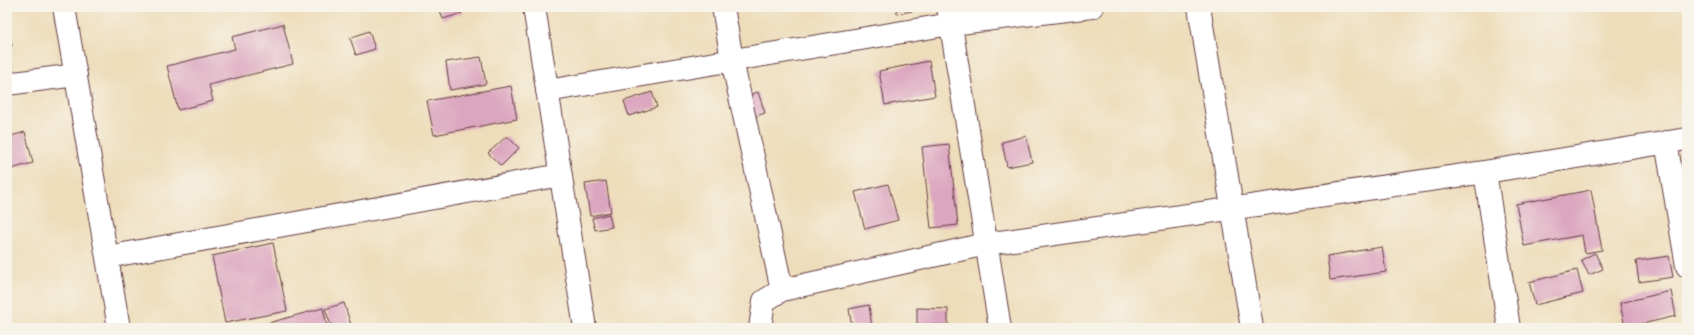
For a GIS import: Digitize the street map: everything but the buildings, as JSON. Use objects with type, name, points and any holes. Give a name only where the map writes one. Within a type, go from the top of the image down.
[{"type":"street","points":[[64,7],[119,328]]},
{"type":"street","points":[[534,7],[585,328]]},
{"type":"street","points":[[723,7],[732,60],[782,290]]},
{"type":"street","points":[[547,91],[732,60],[949,16],[1092,7]]},
{"type":"street","points":[[1199,7],[1252,328]]},
{"type":"street","points":[[949,16],[1000,328]]},
{"type":"street","points":[[7,84],[76,75]]},
{"type":"street","points":[[760,328],[764,301],[782,290],[986,244],[1485,172],[1677,141],[1687,266]]},
{"type":"street","points":[[1485,172],[1509,328]]},
{"type":"street","points":[[107,257],[561,175]]}]
